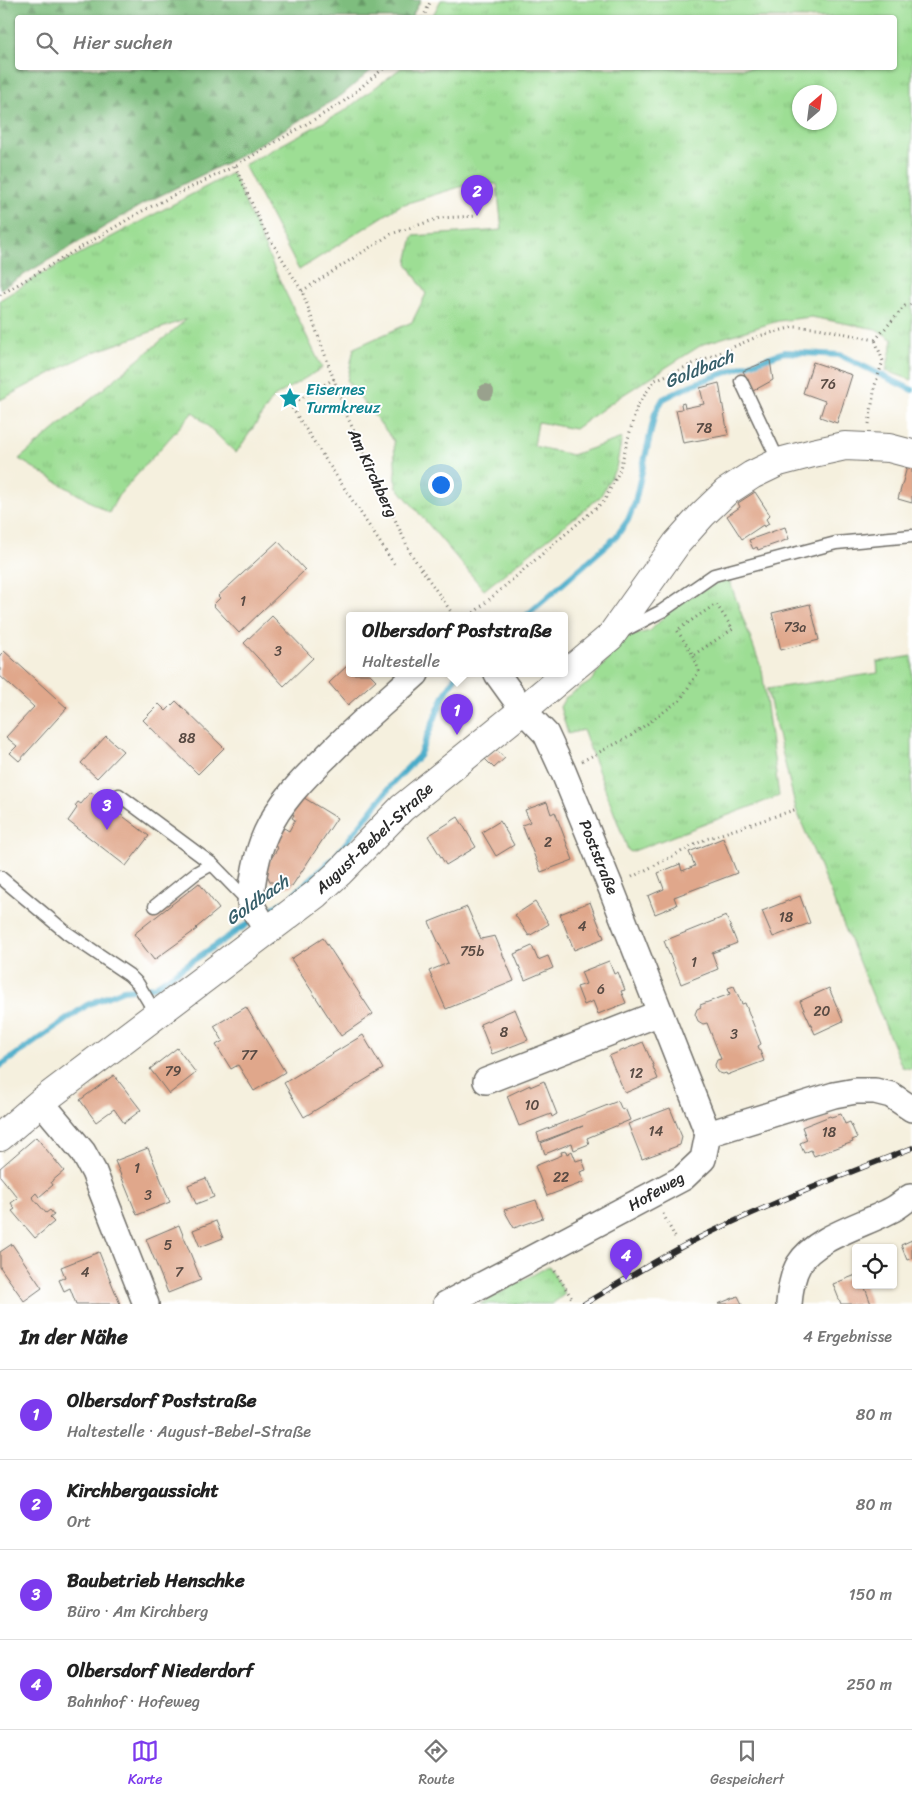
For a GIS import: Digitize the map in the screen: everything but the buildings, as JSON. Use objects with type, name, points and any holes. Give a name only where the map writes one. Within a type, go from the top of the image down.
[{"type":"street","name":"August-Bebel-Straße","points":[[568,672],[610,637],[677,543],[702,515],[726,492],[752,475],[779,462],[845,446],[889,448],[912,454]]},
{"type":"street","points":[[257,914],[257,860],[266,834],[288,796],[340,743],[413,677]]},
{"type":"street","points":[[498,677],[523,710]]},
{"type":"street","name":"August-Bebel-Straße","points":[[0,1137],[41,1102],[146,997],[257,914],[328,883],[402,808],[562,677]]},
{"type":"street","name":"Poststraße","points":[[523,710],[546,734],[563,770],[708,1134]]},
{"type":"street","points":[[486,1082],[660,1013]]},
{"type":"street","points":[[708,1134],[834,1095],[856,1091],[875,1091],[891,1095],[912,1108]]},
{"type":"street","points":[[41,1102],[83,1152],[94,1172],[146,1304]]},
{"type":"street","name":"Hofeweg","points":[[446,1304],[683,1178],[703,1159],[708,1134]]},
{"type":"street","points":[[789,1304],[790,1286],[800,1262],[815,1248],[840,1233],[895,1208],[910,1197]]},
{"type":"lane","points":[[741,381],[779,462]]},
{"type":"lane","name":"August-Bebel-Straße","points":[[610,637],[662,611],[714,575],[836,543],[912,536]]},
{"type":"lane","points":[[119,795],[212,864],[257,914]]},
{"type":"lane","points":[[155,906],[196,873],[212,864]]},
{"type":"lane","points":[[0,877],[67,933],[129,974],[146,997]]},
{"type":"path","points":[[424,15],[431,0]]},
{"type":"path","points":[[0,295],[144,210],[235,166],[342,103],[382,70]]},
{"type":"path","name":"Am Kirchberg","points":[[235,166],[262,226],[302,291],[347,416],[411,554],[451,612]]},
{"type":"path","points":[[302,291],[391,234],[440,218],[477,216]]},
{"type":"path","points":[[875,340],[906,306],[912,304]]},
{"type":"path","points":[[475,612],[604,501],[619,472],[637,406],[655,380],[759,336],[794,327],[818,328],[875,340]]},
{"type":"path","points":[[865,447],[875,385],[883,361],[875,340]]},
{"type":"path","points":[[334,379],[290,405],[394,564]]},
{"type":"path","points":[[563,770],[629,737],[680,700],[699,671],[693,655],[677,630],[716,604],[733,629],[693,655]]},
{"type":"path","points":[[611,888],[706,839],[797,808]]},
{"type":"path","points":[[544,1253],[574,1300]]},
{"type":"green space","points":[[0,0],[421,0],[413,15],[15,15],[15,70],[372,70],[342,95],[236,158],[143,204],[0,289]]},
{"type":"green space","points":[[441,0],[912,0],[912,380],[886,371],[893,340],[876,329],[811,317],[778,321],[703,344],[618,398],[575,429],[538,422],[534,446],[572,455],[622,438],[616,468],[600,497],[484,590],[396,486],[394,441],[347,381],[354,348],[412,322],[426,294],[407,263],[413,236],[502,230],[497,184],[466,185],[401,205],[299,270],[244,165],[344,111],[398,70],[897,70],[897,15],[433,15]]},
{"type":"green space","points":[[232,173],[279,279],[322,368],[274,397],[236,453],[193,412],[118,496],[109,513],[19,459],[187,319],[86,355],[0,400],[0,300],[40,275]]},
{"type":"green space","points":[[728,577],[762,670],[779,796],[631,852],[628,850],[583,730],[568,734],[560,707],[565,698],[590,682],[625,637],[650,631],[672,609],[686,599]]},
{"type":"green space","points":[[912,656],[912,1069],[902,1067],[796,809],[767,689],[878,673],[877,662]]},
{"type":"green space","points":[[549,1266],[565,1294],[552,1304],[480,1304]]},
{"type":"waterway","name":"Goldbach","points":[[531,612],[616,537],[628,520],[635,502],[655,413],[663,399],[691,385],[784,352],[840,355],[912,390]]},
{"type":"waterway","name":"Goldbach","points":[[295,893],[335,857],[394,782],[419,756],[444,696],[455,677]]},
{"type":"waterway","name":"Goldbach","points":[[262,914],[284,902]]},
{"type":"waterway","name":"Goldbach","points":[[0,1066],[87,1005],[123,990],[154,987],[253,920]]},
{"type":"railway","points":[[584,1304],[660,1259],[732,1222],[912,1148]]},
{"type":"place","name":"Kirchbergaussicht","points":[[477,216]]},
{"type":"place","name":"Eisernes Turmkreuz","points":[[290,398]]},
{"type":"place","name":"Olbersdorf Poststraße","points":[[457,735]]},
{"type":"place","name":"Baubetrieb Henschke","points":[[107,830]]},
{"type":"place","name":"Olbersdorf Niederdorf","points":[[626,1280]]}]
